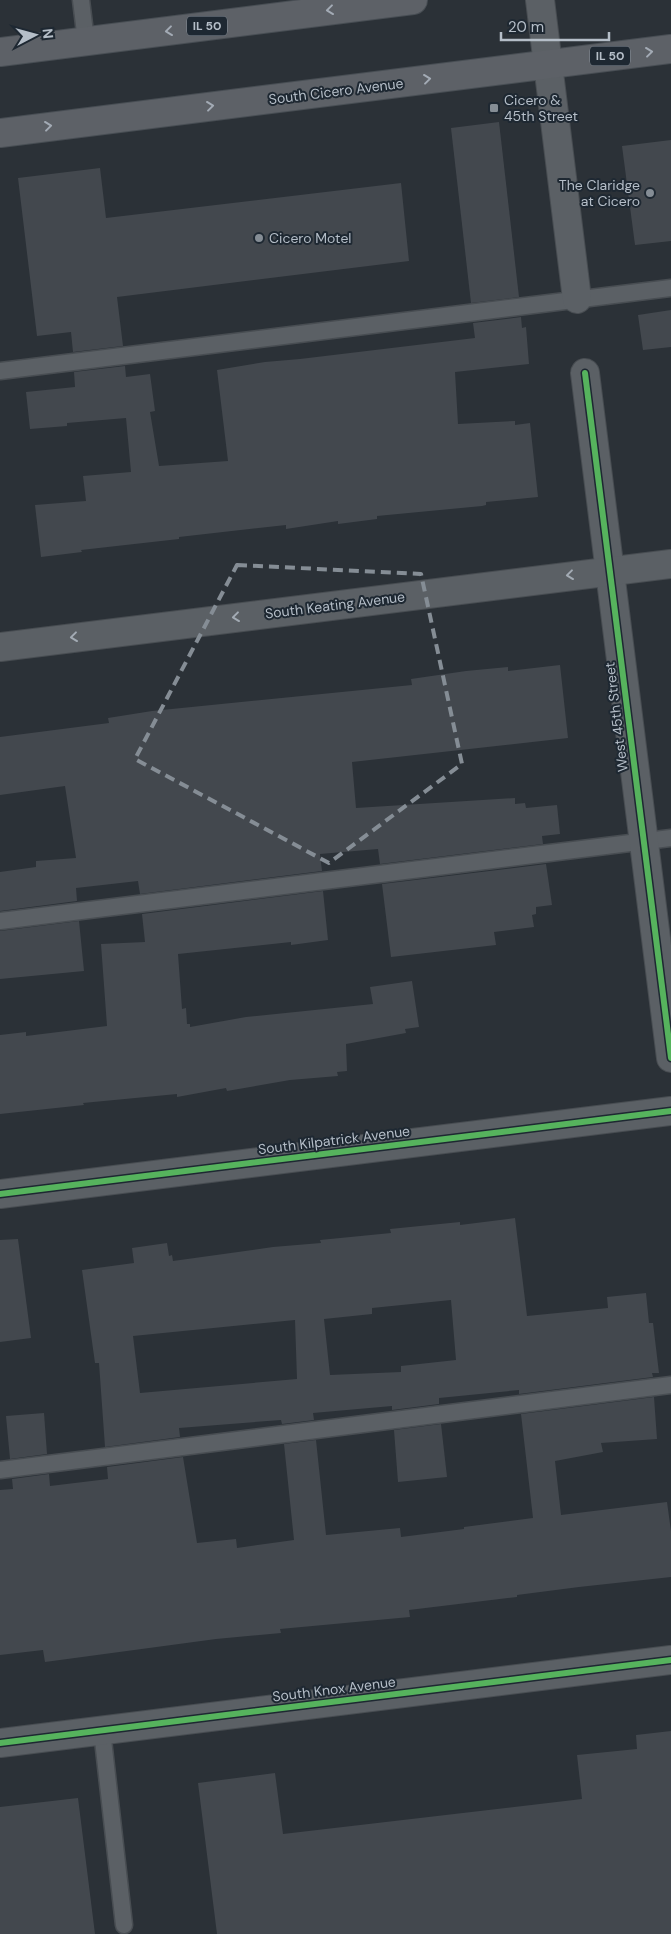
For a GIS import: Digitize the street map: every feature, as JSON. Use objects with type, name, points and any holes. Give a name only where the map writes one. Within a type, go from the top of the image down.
[{"type":"main road","name":"IL 50","points":[[0,52],[413,0]]},
{"type":"main road","name":"South Cicero Avenue","points":[[0,132],[671,49]]},
{"type":"street","points":[[540,0],[577,299]]},
{"type":"street","name":"West 45th Street","points":[[585,372],[671,1058]]},
{"type":"street","name":"South Keating Avenue","points":[[0,647],[671,564]]},
{"type":"street","name":"South Kilpatrick Avenue","points":[[0,1194],[671,1111]]},
{"type":"street","name":"South Knox Avenue","points":[[0,1743],[671,1660]]},
{"type":"lane","points":[[81,0],[86,41]]},
{"type":"lane","points":[[0,371],[671,288]]},
{"type":"lane","points":[[0,922],[671,838]]},
{"type":"lane","points":[[0,1470],[671,1385]]},
{"type":"lane","points":[[102,1731],[124,1925]]},
{"type":"highlighted area","points":[[237,565],[421,574],[462,764],[329,863],[135,759]]},
{"type":"building","points":[[499,122],[519,297],[471,303],[451,128]]},
{"type":"building","name":"The Claridge at Cicero","points":[[671,140],[671,241],[635,245],[622,146]]},
{"type":"building","points":[[100,168],[106,218],[401,183],[409,261],[117,297],[123,346],[73,352],[71,332],[37,336],[18,178]]},
{"type":"building","points":[[671,310],[671,347],[643,350],[638,315]]},
{"type":"building","points":[[521,317],[522,328],[526,327],[529,364],[455,372],[458,424],[515,421],[515,425],[530,423],[538,497],[486,502],[486,505],[482,506],[377,516],[377,519],[338,524],[338,521],[286,529],[286,525],[179,537],[179,539],[81,550],[82,552],[41,557],[35,505],[86,501],[83,476],[131,472],[126,418],[67,423],[67,426],[30,429],[26,392],[75,387],[74,372],[125,366],[126,377],[150,374],[155,411],[150,412],[159,466],[228,461],[217,370],[265,362],[475,338],[473,323]]},
{"type":"building","points":[[560,665],[568,738],[352,762],[356,808],[515,798],[515,804],[525,803],[526,808],[557,805],[560,834],[542,836],[543,844],[380,864],[378,849],[320,854],[322,871],[140,894],[138,881],[76,888],[77,901],[0,911],[0,872],[36,867],[36,861],[76,858],[65,786],[0,795],[0,737],[109,723],[108,718],[152,711],[412,685],[411,679],[466,671],[508,667],[508,671]]},
{"type":"building","points":[[546,864],[552,905],[536,907],[536,914],[532,915],[534,927],[494,932],[496,945],[391,957],[382,884]]},
{"type":"building","points":[[323,891],[328,940],[291,945],[291,942],[178,954],[182,1009],[186,1008],[187,1024],[190,1024],[190,1027],[246,1017],[373,1004],[370,987],[412,981],[419,1027],[405,1029],[406,1033],[346,1044],[347,1071],[337,1072],[338,1076],[290,1080],[227,1091],[226,1088],[177,1097],[177,1094],[83,1103],[84,1105],[0,1114],[0,1035],[26,1032],[26,1036],[107,1026],[101,944],[145,942],[142,914]]},
{"type":"building","points":[[79,921],[84,971],[0,979],[0,931]]},
{"type":"building","points":[[515,1218],[527,1316],[608,1308],[607,1297],[646,1293],[649,1323],[653,1323],[659,1373],[652,1373],[653,1377],[519,1394],[519,1390],[439,1398],[439,1404],[392,1410],[392,1406],[313,1413],[314,1420],[282,1424],[281,1420],[179,1428],[180,1437],[105,1447],[99,1363],[95,1363],[82,1270],[134,1263],[132,1248],[167,1243],[169,1256],[172,1255],[173,1261],[273,1247],[321,1243],[320,1240],[391,1233],[390,1229],[460,1222],[460,1225]],"holes":[[[451,1300],[456,1360],[401,1366],[401,1372],[330,1375],[324,1319],[372,1314],[372,1308]],[[295,1320],[297,1379],[140,1393],[133,1336]]]},
{"type":"building","points":[[18,1239],[31,1338],[0,1342],[0,1240]]},
{"type":"building","points":[[654,1397],[657,1439],[601,1443],[603,1452],[555,1461],[561,1515],[667,1502],[671,1531],[671,1577],[579,1587],[517,1595],[517,1597],[409,1610],[410,1617],[280,1629],[281,1633],[216,1639],[45,1662],[43,1650],[0,1655],[0,1490],[13,1489],[12,1479],[49,1474],[50,1486],[108,1479],[107,1467],[183,1457],[197,1543],[236,1539],[237,1548],[294,1540],[284,1444],[316,1440],[326,1535],[400,1528],[401,1537],[464,1529],[464,1527],[533,1518],[521,1414]]},
{"type":"building","points":[[44,1413],[47,1454],[10,1459],[6,1416]]},
{"type":"building","points":[[441,1424],[447,1477],[398,1482],[394,1430]]},
{"type":"building","points":[[671,1731],[671,1934],[217,1934],[198,1783],[275,1773],[283,1834],[582,1799],[577,1755],[637,1749],[636,1735]]},
{"type":"building","points":[[78,1798],[95,1934],[0,1934],[0,1807]]},
{"type":"cycle path","points":[[585,373],[671,1058]]},
{"type":"cycle path","points":[[0,1194],[671,1111]]},
{"type":"cycle path","points":[[0,1743],[671,1660]]},
{"type":"place","name":"Cicero & 45th Street","points":[[494,108]]},
{"type":"place","name":"The Claridge at Cicero","points":[[650,193]]},
{"type":"place","name":"Cicero Motel","points":[[259,238]]}]
